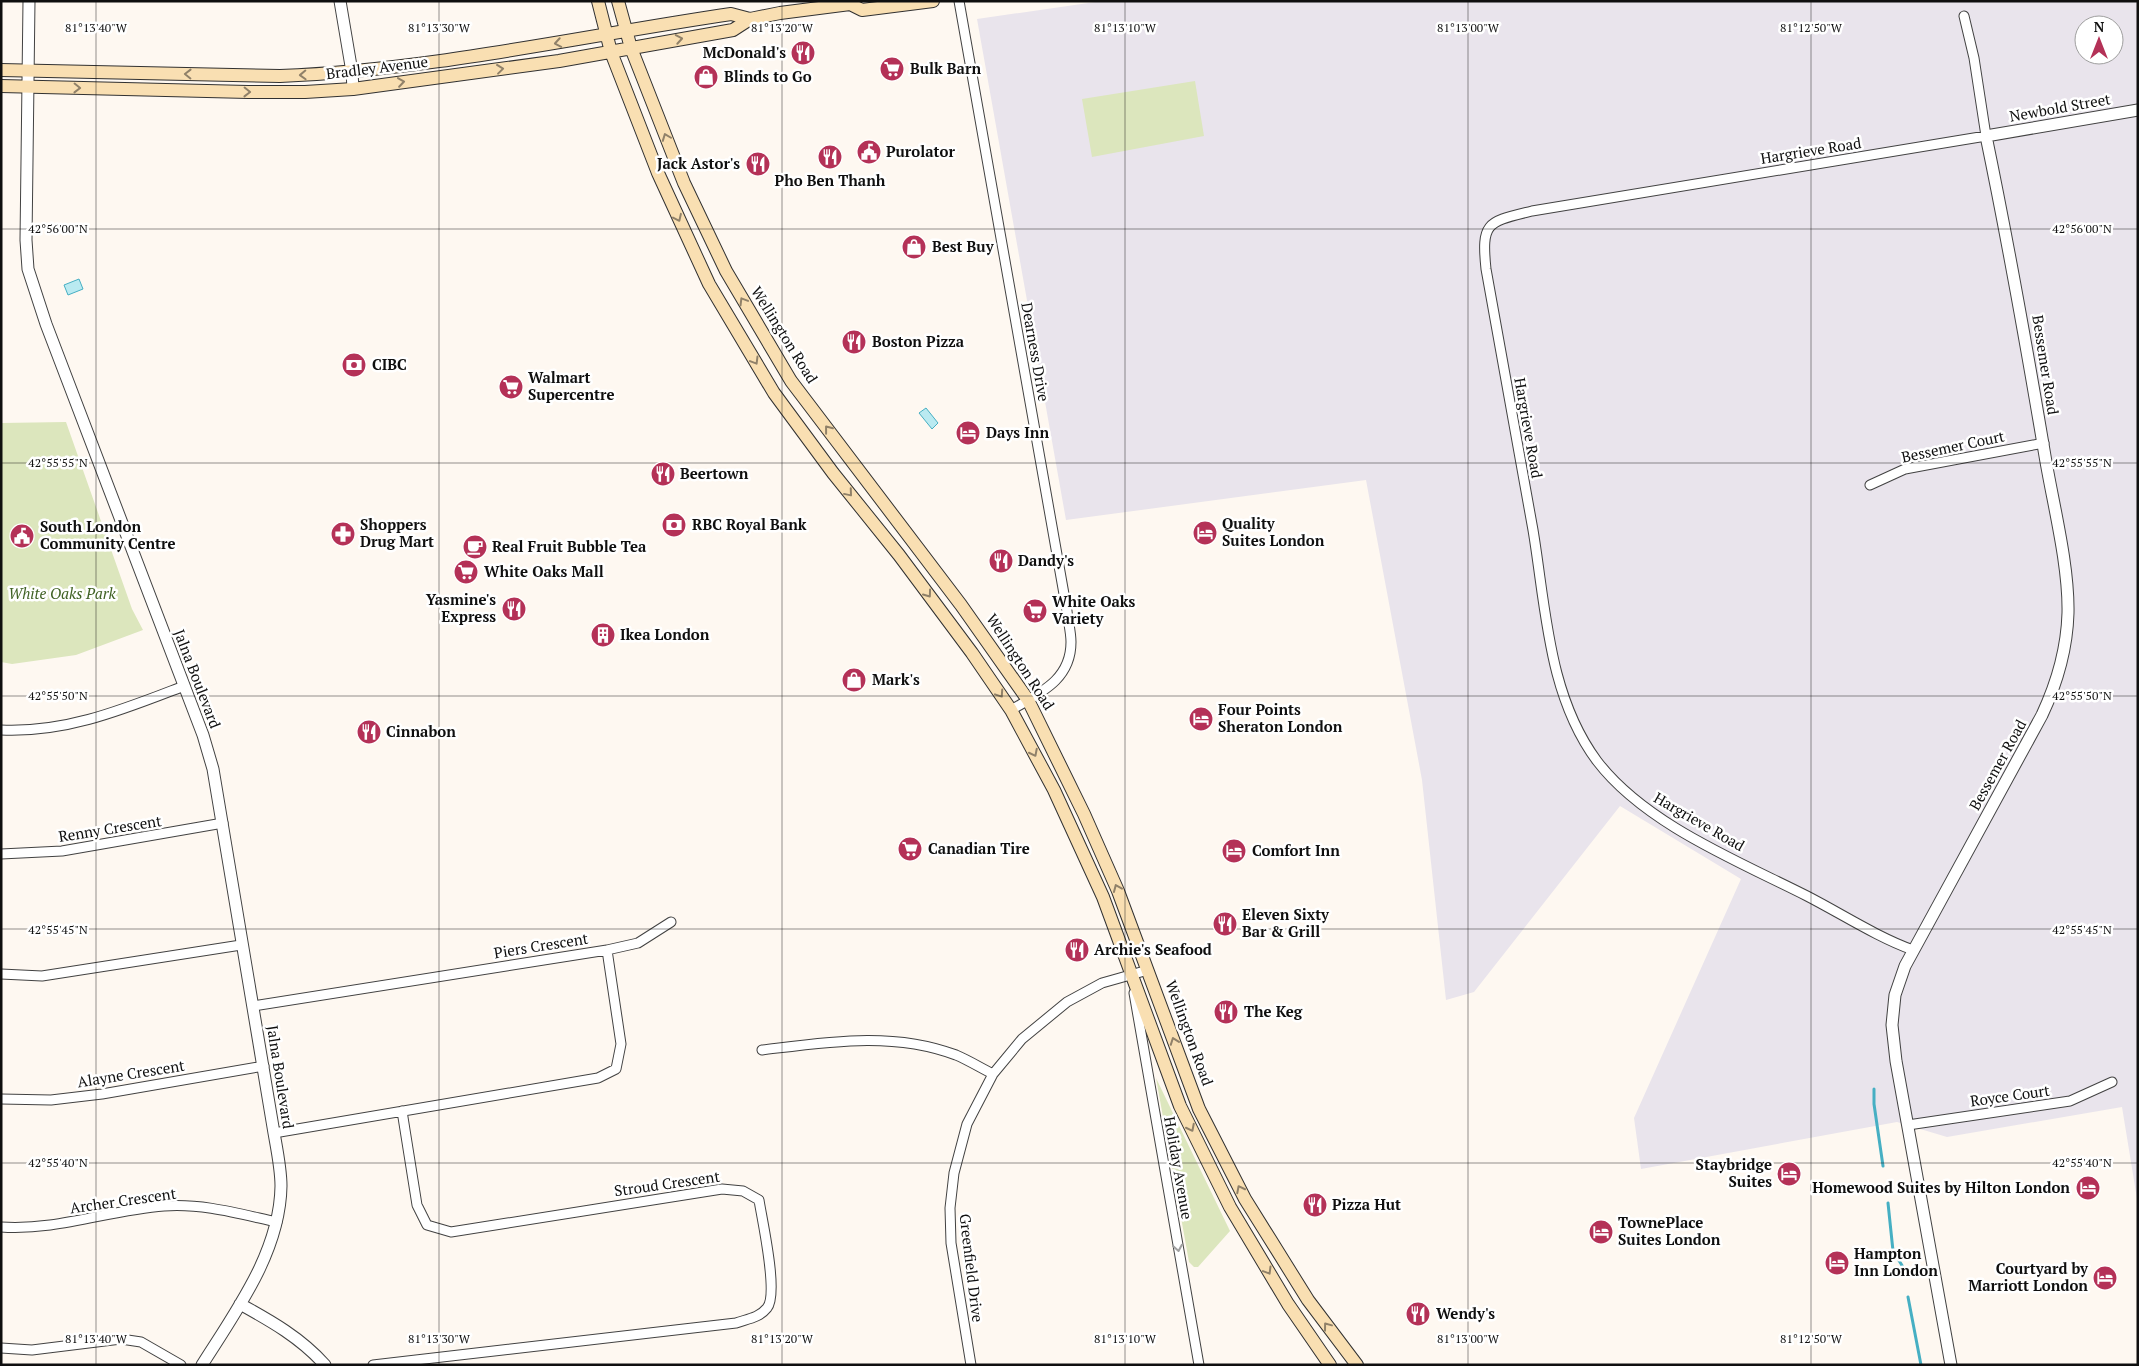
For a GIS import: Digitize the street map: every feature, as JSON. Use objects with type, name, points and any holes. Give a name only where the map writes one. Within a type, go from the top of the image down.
[{"type":"main road","points":[[598,1],[611,52],[658,173],[705,275],[770,385],[833,473],[900,555],[1011,710],[1068,820],[1103,897],[1180,1106],[1230,1207],[1288,1304],[1329,1365]]},
{"type":"main road","name":"Wellington Road","points":[[618,1],[631,48],[684,183],[726,271],[786,373],[988,640],[1028,700],[1084,814],[1118,891],[1199,1109],[1245,1198],[1308,1300],[1356,1365]]},
{"type":"main road","name":"Bradley Avenue","points":[[1,70],[280,76],[352,72],[512,51],[731,14],[750,19],[851,3],[862,10],[933,1]]},
{"type":"main road","name":"Bradley Avenue","points":[[1,86],[265,92],[353,89],[524,66],[611,52],[733,30],[750,19]]},
{"type":"main road","points":[[770,385],[786,373]]},
{"type":"street","name":"Jalna Boulevard","points":[[29,1],[26,240],[28,269],[46,324],[184,686],[210,760],[241,945],[264,1066],[281,1185],[277,1222],[273,1237],[240,1304],[202,1365]]},
{"type":"street","points":[[340,1],[353,89]]},
{"type":"street","name":"Dearness Drive","points":[[959,1],[1067,611],[1071,643],[1066,670],[1051,684],[1011,710]]},
{"type":"street","points":[[1964,16],[1974,58],[1986,136]]},
{"type":"street","name":"Newbold Street","points":[[1986,136],[2138,110]]},
{"type":"street","name":"Bessemer Road","points":[[1951,1365],[1896,1061],[1892,1025],[1895,995],[1913,950],[2042,715],[2052,693],[2059,670],[2067,622],[2066,586],[2044,443],[2017,287],[1986,136]]},
{"type":"street","name":"Hargrieve Road","points":[[1913,950],[1660,819],[1618,785],[1584,742],[1564,698],[1553,657],[1483,245],[1485,231],[1497,220],[1532,211],[1986,136]]},
{"type":"street","name":"Bessemer Court","points":[[1870,486],[1904,470],[2044,443]]},
{"type":"street","points":[[1,730],[22,731],[101,718],[184,686]]},
{"type":"street","name":"Renny Crescent","points":[[1,854],[62,851],[222,823]]},
{"type":"street","points":[[607,950],[638,943],[671,922]]},
{"type":"street","points":[[1,974],[42,976],[241,945]]},
{"type":"street","name":"Piers Crescent","points":[[253,1006],[607,950],[621,1044],[616,1069],[598,1078],[274,1133]]},
{"type":"street","name":"Greenfield Drive","points":[[971,1365],[952,1243],[950,1208],[954,1173],[967,1124],[994,1074],[1022,1039],[1067,1002],[1102,983],[1148,970]]},
{"type":"street","name":"Holiday Avenue","points":[[1132,976],[1199,1365]]},
{"type":"street","points":[[762,1050],[844,1040],[883,1040],[918,1045],[955,1055],[994,1074]]},
{"type":"street","name":"Alayne Crescent","points":[[1,1099],[51,1100],[93,1095],[264,1066]]},
{"type":"street","name":"Royce Court","points":[[1908,1125],[2070,1101],[2112,1082]]},
{"type":"street","name":"Stroud Crescent","points":[[373,1365],[736,1323],[760,1315],[769,1306],[772,1296],[770,1266],[759,1200],[743,1191],[722,1189],[451,1232],[427,1225],[417,1205],[402,1111]]},
{"type":"street","name":"Archer Crescent","points":[[1,1227],[19,1228],[52,1225],[164,1206],[201,1207],[277,1222]]},
{"type":"street","points":[[240,1304],[284,1329],[314,1352],[325,1365]]},
{"type":"street","points":[[1,1348],[32,1350],[121,1339],[141,1342],[181,1365]]},
{"type":"shaded area","points":[[1102,1],[2138,1],[2138,1205],[2122,1107],[1947,1137],[1897,1122],[1641,1169],[1634,1118],[1741,879],[1620,806],[1474,992],[1446,1000],[1422,780],[1366,480],[1066,520],[977,19]]},
{"type":"green space","points":[[1195,81],[1204,136],[1092,157],[1082,99]]},
{"type":"green space","name":"White Oaks Park","points":[[66,422],[132,609],[143,630],[76,655],[12,664],[1,662],[1,423]]},
{"type":"green space","points":[[1156,1078],[1230,1231],[1198,1267],[1194,1267],[1189,1262]]},
{"type":"water","points":[[79,279],[83,289],[68,295],[64,285]]},
{"type":"water","points":[[926,408],[938,423],[932,429],[919,413]]},
{"type":"waterway","points":[[1874,1089],[1874,1104],[1883,1166]]},
{"type":"waterway","points":[[1888,1203],[1893,1251],[1903,1267]]},
{"type":"waterway","points":[[1908,1297],[1921,1365]]},
{"type":"place","name":"McDonald's","points":[[803,53]]},
{"type":"place","name":"Bulk Barn","points":[[892,69]]},
{"type":"place","name":"Blinds to Go","points":[[706,77]]},
{"type":"place","name":"Purolator","points":[[869,152]]},
{"type":"place","name":"Pho Ben Thanh","points":[[830,157]]},
{"type":"place","name":"Jack Astor's","points":[[758,164]]},
{"type":"place","name":"Best Buy","points":[[914,247]]},
{"type":"place","name":"Boston Pizza","points":[[854,342]]},
{"type":"place","name":"CIBC","points":[[354,365]]},
{"type":"place","name":"Walmart Supercentre","points":[[511,387]]},
{"type":"place","name":"Days Inn","points":[[968,433]]},
{"type":"place","name":"Beertown","points":[[663,474]]},
{"type":"place","name":"RBC Royal Bank","points":[[674,525]]},
{"type":"place","name":"Quality Suites London","points":[[1205,533]]},
{"type":"place","name":"Shoppers Drug Mart","points":[[343,534]]},
{"type":"place","name":"South London Community Centre","points":[[22,536]]},
{"type":"place","name":"Real Fruit Bubble Tea","points":[[475,547]]},
{"type":"place","name":"Dandy's","points":[[1001,561]]},
{"type":"place","name":"White Oaks Mall","points":[[466,572]]},
{"type":"place","name":"Yasmine's Express","points":[[514,609]]},
{"type":"place","name":"White Oaks Variety","points":[[1035,611]]},
{"type":"place","name":"Ikea London","points":[[603,635]]},
{"type":"place","name":"Mark's","points":[[854,680]]},
{"type":"place","name":"Four Points Sheraton London","points":[[1201,719]]},
{"type":"place","name":"Cinnabon","points":[[369,732]]},
{"type":"place","name":"Canadian Tire","points":[[910,849]]},
{"type":"place","name":"Comfort Inn","points":[[1234,851]]},
{"type":"place","name":"Eleven Sixty Bar & Grill","points":[[1225,924]]},
{"type":"place","name":"Archie's Seafood","points":[[1077,950]]},
{"type":"place","name":"The Keg","points":[[1226,1012]]},
{"type":"place","name":"Staybridge Suites","points":[[1789,1174]]},
{"type":"place","name":"Homewood Suites by Hilton London","points":[[2088,1188]]},
{"type":"place","name":"Pizza Hut","points":[[1315,1205]]},
{"type":"place","name":"TownePlace Suites London","points":[[1601,1232]]},
{"type":"place","name":"Hampton Inn London","points":[[1837,1263]]},
{"type":"place","name":"Courtyard by Marriott London","points":[[2105,1278]]},
{"type":"place","name":"Wendy's","points":[[1418,1314]]}]
